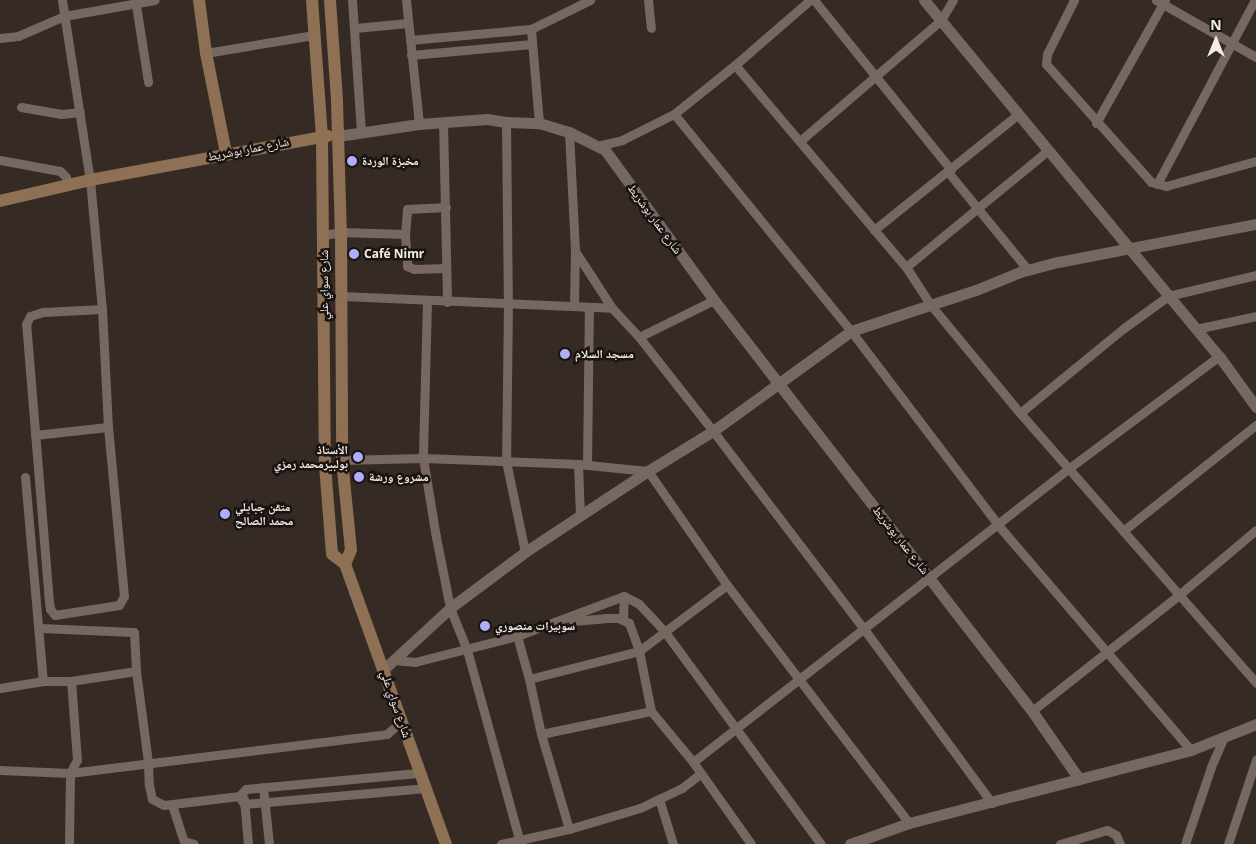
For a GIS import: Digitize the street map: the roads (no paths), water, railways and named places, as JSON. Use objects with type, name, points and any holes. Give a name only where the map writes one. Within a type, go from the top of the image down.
[{"type":"main road","points":[[199,0],[206,53],[226,153]]},
{"type":"main road","name":"شارع سواي علي","points":[[312,0],[322,135],[325,464],[332,554],[345,564],[446,844]]},
{"type":"main road","name":"شارع سواي علي","points":[[330,0],[338,136],[341,232],[342,460],[350,550],[345,564]]},
{"type":"main road","name":"شارع عمار بوشريط","points":[[0,201],[90,180],[226,153],[322,135],[338,136]]},
{"type":"street","points":[[62,0],[90,180],[102,309],[108,427],[124,596],[119,605],[55,615],[50,609],[27,320],[30,316],[43,312],[102,309]]},
{"type":"street","points":[[0,38],[18,36],[64,16],[136,5],[155,0]]},
{"type":"street","points":[[352,0],[361,132]]},
{"type":"street","points":[[406,0],[419,124]]},
{"type":"street","points":[[410,40],[531,29],[590,0]]},
{"type":"street","points":[[648,0],[651,28]]},
{"type":"street","points":[[598,146],[622,140],[674,114],[735,65],[810,0]]},
{"type":"street","points":[[814,0],[877,76],[977,209],[1028,270]]},
{"type":"street","points":[[924,0],[1047,151],[1219,356],[1256,407]]},
{"type":"street","points":[[800,141],[941,20],[953,0]]},
{"type":"street","points":[[1074,0],[1047,54],[1046,64],[1096,123],[1145,176],[1157,184],[1166,186],[1256,161]]},
{"type":"street","points":[[1157,184],[1255,0]]},
{"type":"street","points":[[1096,123],[1161,1],[1256,57]]},
{"type":"street","points":[[136,5],[148,82]]},
{"type":"street","points":[[355,28],[408,23]]},
{"type":"street","points":[[531,29],[538,123]]},
{"type":"street","points":[[206,53],[314,35]]},
{"type":"street","points":[[412,55],[532,44]]},
{"type":"street","points":[[735,65],[906,267],[930,304],[1068,469],[1180,594],[1256,683]]},
{"type":"street","points":[[21,107],[61,114],[80,112]]},
{"type":"street","points":[[674,114],[851,331],[998,525],[1191,750]]},
{"type":"street","points":[[874,230],[1018,115]]},
{"type":"street","name":"شارع عمار بوشريط","points":[[338,136],[419,124],[487,119],[506,122],[538,123],[569,132],[605,150],[714,300],[1032,711],[1079,779]]},
{"type":"street","points":[[443,122],[447,302]]},
{"type":"street","points":[[506,122],[508,303],[506,461],[525,552]]},
{"type":"street","points":[[569,132],[575,251],[574,306]]},
{"type":"street","points":[[906,267],[1047,151]]},
{"type":"street","points":[[0,160],[60,170],[66,177],[67,186]]},
{"type":"street","points":[[446,207],[407,209],[405,234],[407,266],[414,269],[446,268]]},
{"type":"street","points":[[384,669],[450,608],[525,552],[648,471],[713,431],[851,331],[1028,270],[1097,254],[1256,224]]},
{"type":"street","points":[[324,235],[341,232],[405,234]]},
{"type":"street","points":[[575,251],[612,308],[640,337],[713,431],[864,629],[992,803]]},
{"type":"street","points":[[1020,412],[1124,328],[1168,296],[1256,275]]},
{"type":"street","points":[[342,296],[612,308]]},
{"type":"street","points":[[640,337],[714,300]]},
{"type":"street","points":[[427,301],[423,458],[450,608],[466,650],[519,839]]},
{"type":"street","points":[[580,515],[589,307]]},
{"type":"street","points":[[1196,329],[1256,316]]},
{"type":"street","points":[[693,762],[1068,469],[1219,356]]},
{"type":"street","points":[[1123,531],[1256,424]]},
{"type":"street","points":[[35,436],[108,427]]},
{"type":"street","points":[[342,460],[423,458],[582,464],[648,471],[727,585],[797,680],[909,823]]},
{"type":"street","points":[[25,477],[40,628],[43,681]]},
{"type":"street","points":[[1032,711],[1180,594],[1256,530]]},
{"type":"street","points":[[529,679],[639,651],[727,585]]},
{"type":"street","points":[[395,660],[415,662],[517,636],[624,596],[639,604],[665,632],[821,844]]},
{"type":"street","points":[[623,620],[624,596]]},
{"type":"street","points":[[553,624],[591,618],[623,620],[629,623],[639,651],[651,711],[693,762],[751,844]]},
{"type":"street","points":[[40,628],[134,632],[136,671],[148,762],[149,785],[152,799],[164,805],[241,800],[264,803],[426,788]]},
{"type":"street","points":[[517,636],[541,734],[569,830]]},
{"type":"street","points":[[0,688],[43,681],[71,681],[136,671]]},
{"type":"street","points":[[69,844],[70,773],[77,760],[71,681]]},
{"type":"street","points":[[541,734],[651,711]]},
{"type":"street","points":[[0,770],[70,773],[387,734],[396,726],[400,718]]},
{"type":"street","points":[[850,844],[909,823],[1191,750],[1223,739],[1256,724]]},
{"type":"street","points":[[1185,844],[1211,767],[1223,739]]},
{"type":"street","points":[[1228,844],[1256,760]]},
{"type":"street","points":[[501,844],[569,830],[640,808],[682,788],[700,772]]},
{"type":"street","points":[[248,844],[241,800],[246,789],[420,773]]},
{"type":"street","points":[[262,787],[269,844]]},
{"type":"street","points":[[659,798],[673,844]]},
{"type":"street","points":[[172,805],[184,841],[194,844]]},
{"type":"street","points":[[1060,844],[1107,830],[1116,835],[1120,844]]},
{"type":"place","name":"مخبزة الوردة","points":[[352,161]]},
{"type":"place","name":"Café Nimr","points":[[354,254]]},
{"type":"place","name":"مسجد السلام","points":[[565,354]]},
{"type":"place","name":"الأستاذ بولبيرمحمد رمزي","points":[[358,457]]},
{"type":"place","name":"مشروع ورشة","points":[[359,477]]},
{"type":"place","name":"متقن جبايلي محمد الصالح","points":[[225,514]]},
{"type":"place","name":"سوبيرات منصوري","points":[[485,626]]}]
